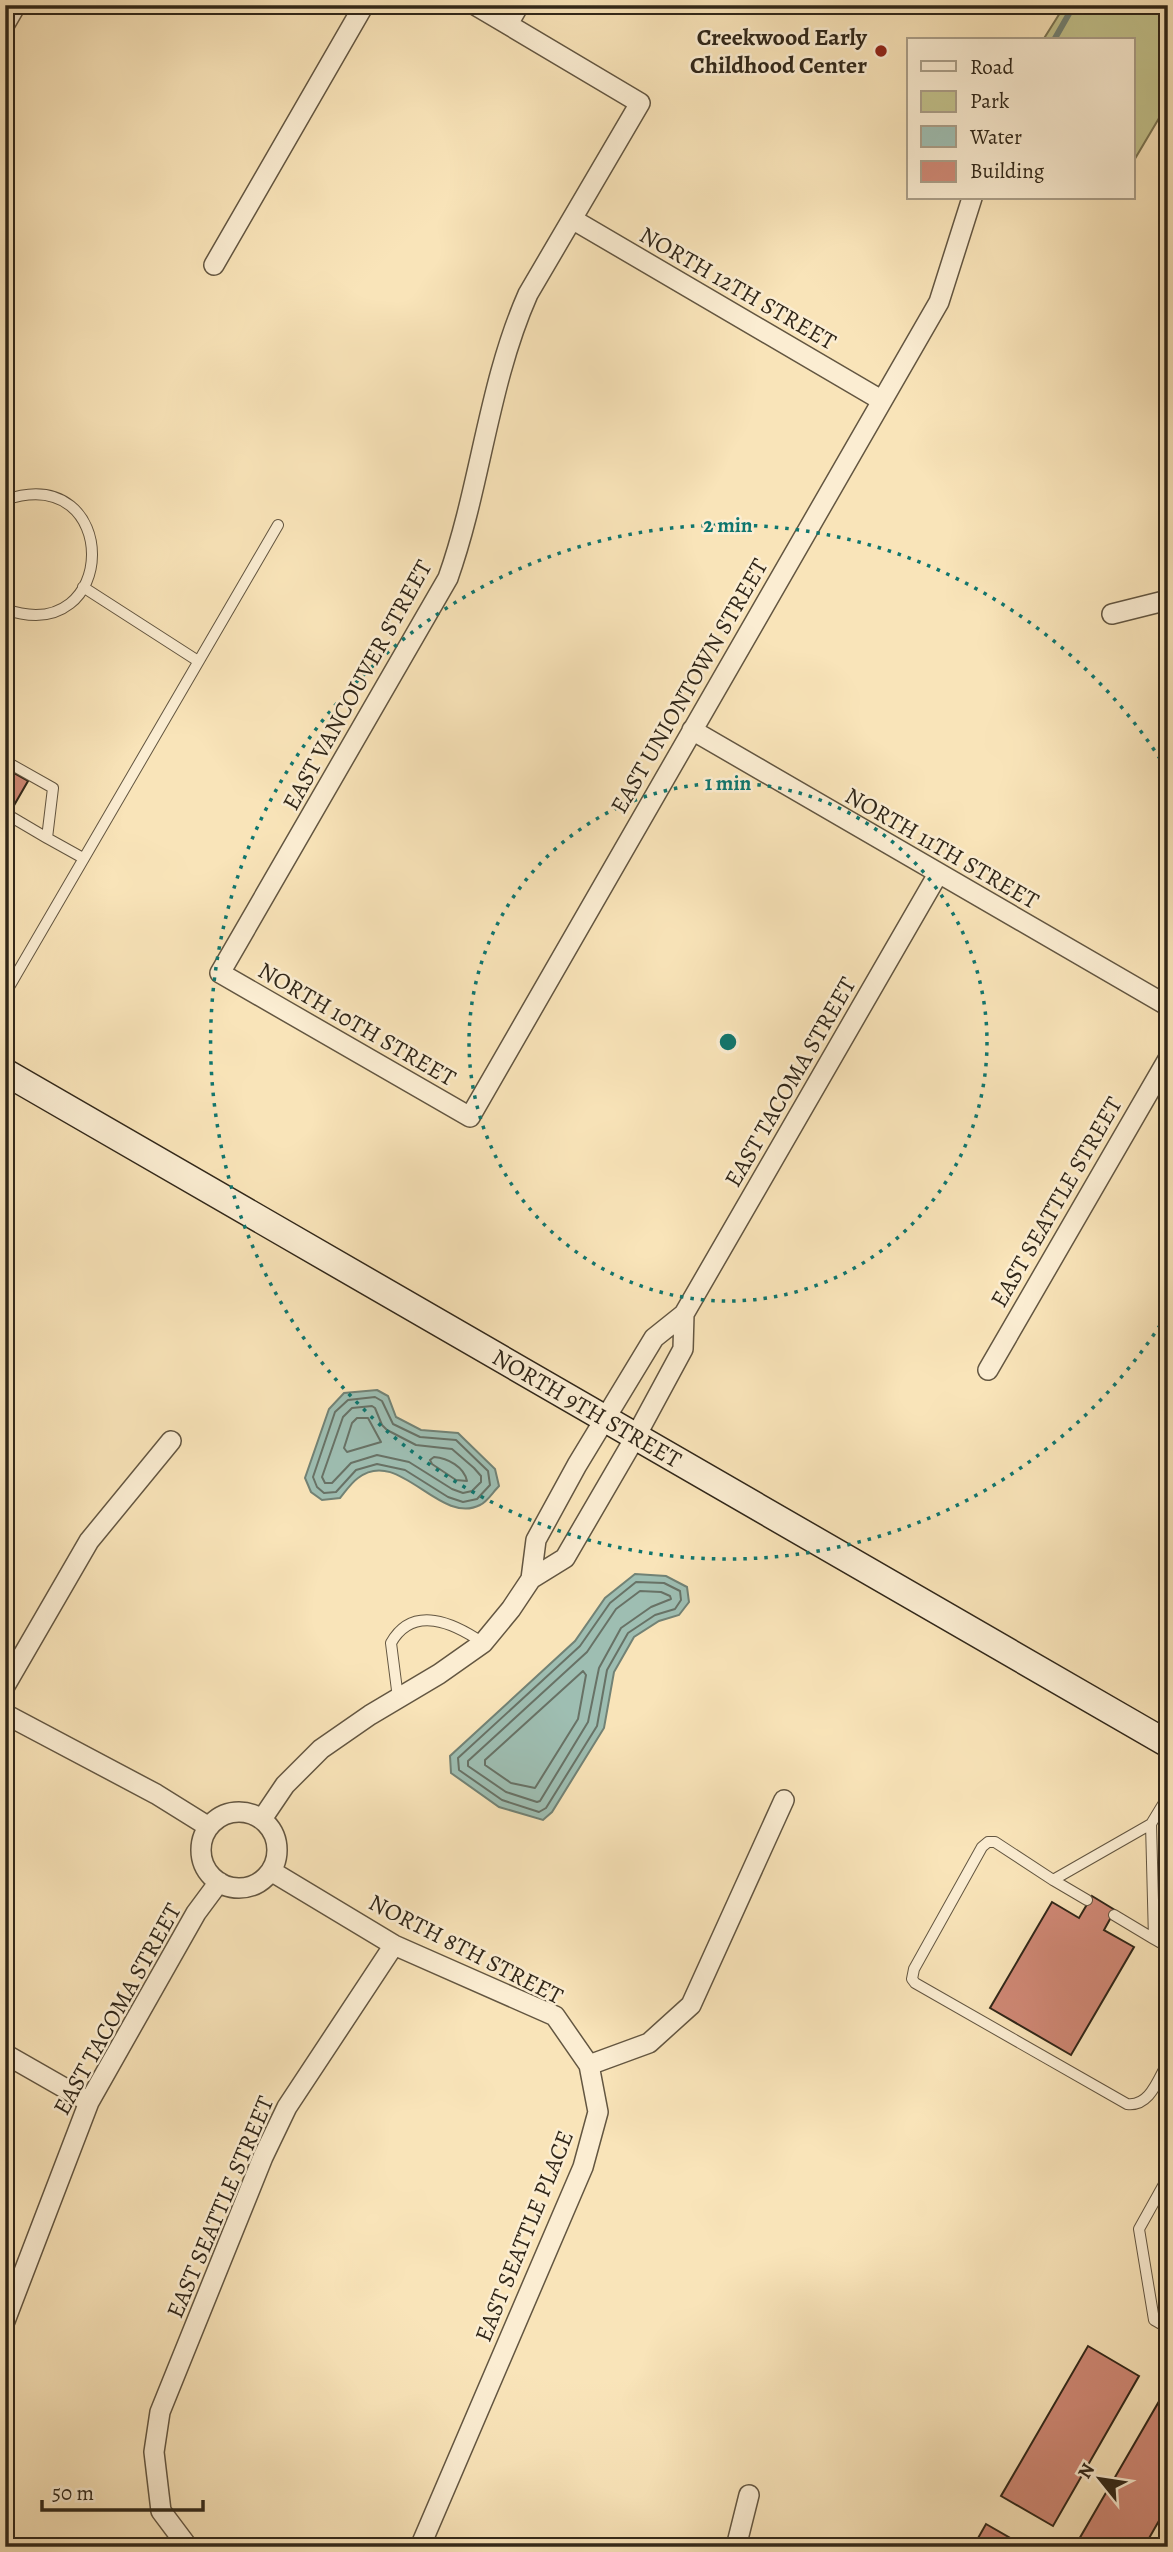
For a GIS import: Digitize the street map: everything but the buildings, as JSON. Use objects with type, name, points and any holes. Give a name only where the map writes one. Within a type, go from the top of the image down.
[{"type":"main road","name":"NORTH 9TH STREET","points":[[5,1072],[1168,1744]]},
{"type":"street","points":[[5,24],[16,5]]},
{"type":"street","points":[[214,265],[364,5]]},
{"type":"street","points":[[475,5],[508,24],[519,5]]},
{"type":"street","name":"EAST VANCOUVER STREET","points":[[220,973],[449,578],[460,544],[503,365],[520,312],[640,103],[508,24]]},
{"type":"street","name":"EAST UNIONTOWN STREET","points":[[470,1117],[939,302],[971,200]]},
{"type":"street","name":"NORTH 12TH STREET","points":[[572,219],[881,400]]},
{"type":"street","points":[[1112,614],[1168,600]]},
{"type":"street","name":"NORTH 11TH STREET","points":[[692,730],[1168,1006]]},
{"type":"street","name":"EAST TACOMA STREET","points":[[531,1579],[536,1540],[605,1418],[654,1338],[684,1314],[938,874]]},
{"type":"street","name":"NORTH 10TH STREET","points":[[220,973],[470,1117]]},
{"type":"street","name":"EAST SEATTLE STREET","points":[[988,1370],[1168,1059]]},
{"type":"street","name":"EAST TACOMA STREET","points":[[262,1819],[285,1785],[320,1749],[369,1715],[439,1675],[483,1643],[531,1579],[565,1558],[683,1349],[684,1314]]},
{"type":"street","points":[[5,1686],[89,1541],[171,1441]]},
{"type":"street","points":[[5,1714],[156,1794],[209,1827]]},
{"type":"street","points":[[589,2065],[649,2043],[691,2005],[784,1800]]},
{"type":"street","points":[[236,1812],[250,1813],[262,1819],[274,1834],[277,1843],[271,1871],[258,1883],[247,1887],[229,1887],[219,1882],[209,1873],[202,1857],[202,1843],[209,1827],[219,1818],[236,1812]]},
{"type":"street","name":"NORTH 8TH STREET","points":[[271,1871],[394,1945],[555,2016],[589,2065]]},
{"type":"street","name":"EAST TACOMA STREET","points":[[5,2321],[89,2102],[196,1913],[219,1882]]},
{"type":"street","name":"EAST SEATTLE STREET","points":[[188,2547],[161,2511],[154,2452],[160,2412],[263,2157],[287,2107],[394,1945]]},
{"type":"street","points":[[5,2054],[89,2102]]},
{"type":"street","name":"EAST SEATTLE PLACE","points":[[420,2547],[583,2166],[598,2112],[589,2065]]},
{"type":"street","points":[[736,2547],[749,2495]]},
{"type":"lane","points":[[5,500],[24,494],[43,494],[62,501],[76,512],[88,528],[93,546],[93,565],[75,599],[59,610],[41,615],[22,615],[5,609]]},
{"type":"lane","points":[[5,994],[278,525]]},
{"type":"lane","points":[[83,587],[198,661]]},
{"type":"lane","points":[[5,761],[53,788],[47,838]]},
{"type":"lane","points":[[8,815],[83,858]]},
{"type":"lane","points":[[5,969],[16,975]]},
{"type":"lane","points":[[398,1699],[391,1643],[405,1625],[416,1621],[457,1625],[483,1643]]},
{"type":"lane","points":[[1154,1938],[1152,1824],[1168,1796]]},
{"type":"lane","points":[[1053,1880],[1152,1824]]},
{"type":"lane","points":[[1087,1899],[995,1842],[988,1842],[982,1847],[920,1956],[912,1979],[1127,2104],[1136,2105],[1145,2101],[1168,2062]]},
{"type":"lane","points":[[1114,1915],[1168,1947]]},
{"type":"lane","points":[[1168,2177],[1139,2229],[1154,2320],[1168,2328]]},
{"type":"green space","points":[[1065,5],[1168,5],[1168,103],[1134,160],[1134,38],[1044,38]]},
{"type":"water","points":[[377,1390],[388,1396],[396,1417],[421,1430],[458,1433],[495,1469],[499,1486],[488,1499],[480,1505],[465,1509],[449,1505],[404,1478],[389,1472],[373,1471],[355,1480],[340,1498],[322,1500],[311,1492],[305,1478],[329,1409],[344,1393]]},
{"type":"water","points":[[635,1574],[666,1576],[687,1587],[689,1602],[679,1615],[659,1621],[634,1637],[614,1672],[604,1728],[552,1812],[543,1820],[499,1807],[451,1773],[450,1756],[575,1641],[605,1598]]},
{"type":"waterway","points":[[1055,38],[1074,5]]},
{"type":"place","name":"Creekwood Early Childhood Center","points":[[881,51]]}]
